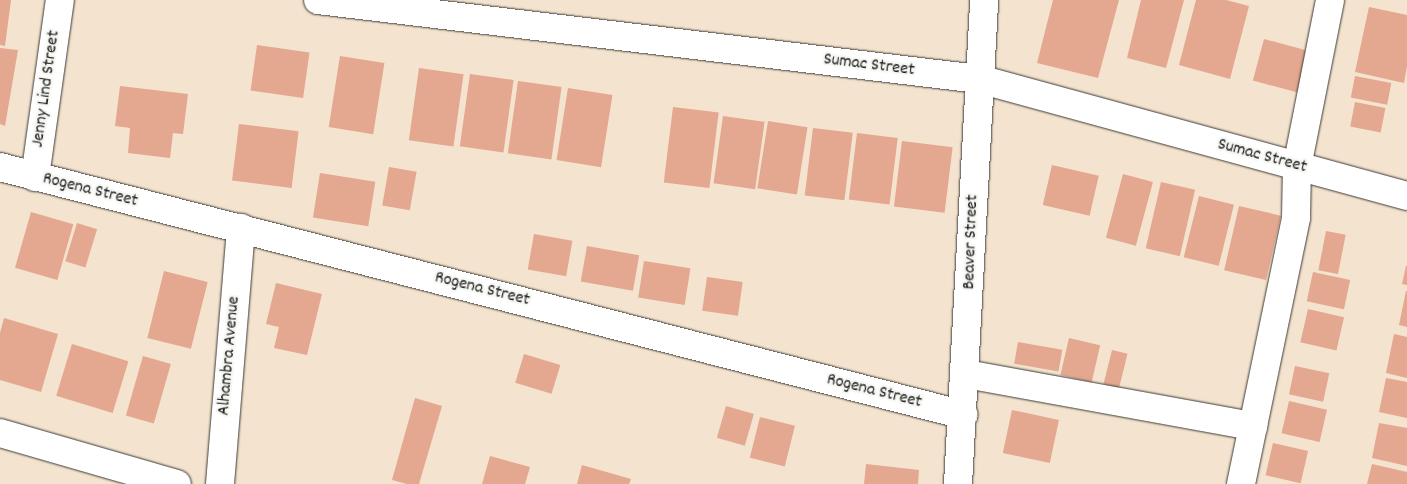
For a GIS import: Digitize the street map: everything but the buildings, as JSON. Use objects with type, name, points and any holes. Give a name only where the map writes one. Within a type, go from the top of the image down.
[{"type":"street","name":"Jenny Lind Street","points":[[35,177],[60,0]]},
{"type":"street","name":"Sumac Street","points":[[322,0],[979,79],[1407,196]]},
{"type":"street","name":"Beaver Street","points":[[958,484],[964,415],[984,0]]},
{"type":"street","points":[[1241,484],[1296,218],[1297,167],[1330,0]]},
{"type":"street","name":"Rogena Street","points":[[0,167],[964,415]]},
{"type":"street","name":"Alhambra Avenue","points":[[220,484],[241,228]]},
{"type":"street","points":[[966,374],[1253,426]]},
{"type":"street","points":[[0,433],[177,484]]}]
